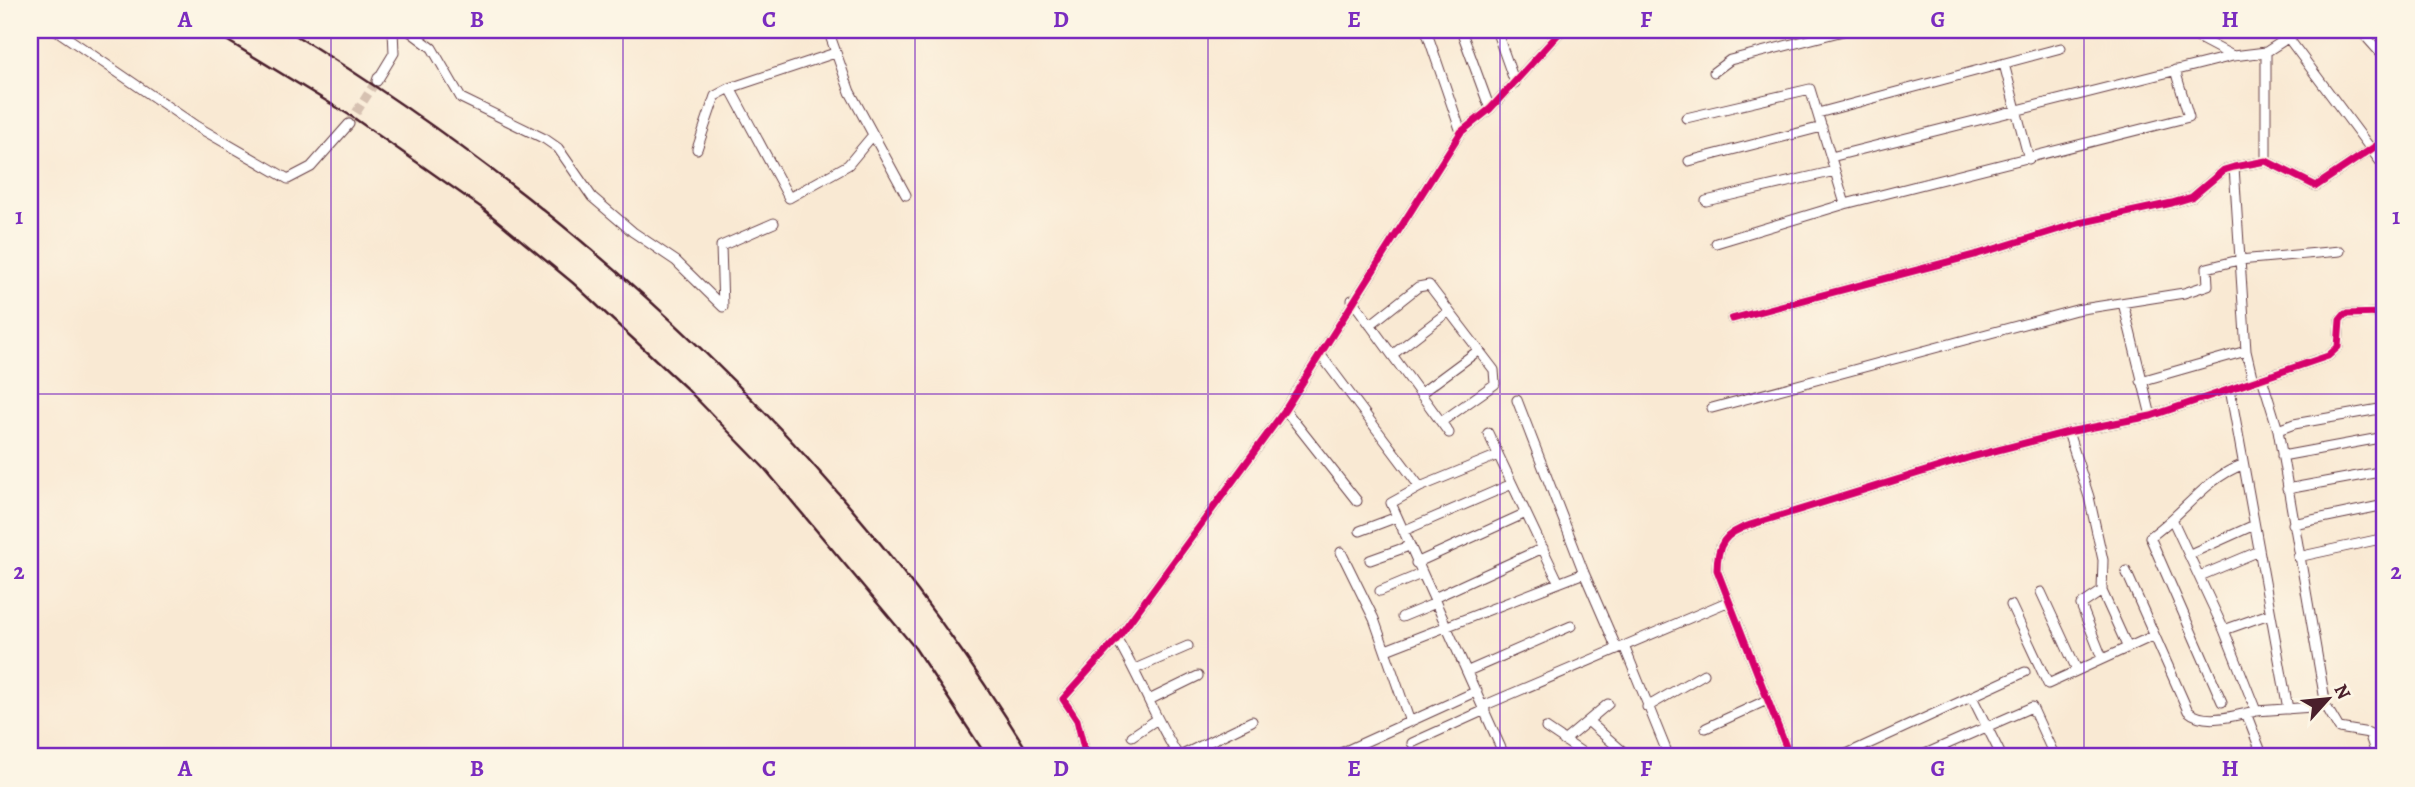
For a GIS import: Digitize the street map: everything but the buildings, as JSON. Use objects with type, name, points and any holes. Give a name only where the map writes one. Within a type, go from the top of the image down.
[{"type":"street","points":[[56,30],[196,126],[288,179],[311,167],[349,124]]},
{"type":"street","points":[[378,78],[377,81],[394,53],[393,30]]},
{"type":"street","points":[[408,30],[432,48],[461,98],[545,138],[558,148],[592,197],[633,232],[676,261],[723,307],[721,246],[774,223]]},
{"type":"street","points":[[1426,30],[1461,132]]},
{"type":"street","points":[[1461,30],[1490,109]]},
{"type":"street","points":[[1496,30],[1515,83]]},
{"type":"street","points":[[1086,757],[1077,720],[1063,699],[1117,639],[1285,410],[1352,300],[1461,132],[1490,109],[1562,30]]},
{"type":"street","points":[[1714,72],[1730,60],[1847,30]]},
{"type":"street","points":[[2172,30],[2197,37],[2233,56]]},
{"type":"street","points":[[1831,158],[2175,70],[2233,56],[2266,52],[2301,30]]},
{"type":"street","points":[[2360,30],[2385,58]]},
{"type":"street","points":[[832,31],[835,52],[850,92],[906,195]]},
{"type":"street","points":[[2288,39],[2385,168]]},
{"type":"street","points":[[1818,113],[2062,48]]},
{"type":"street","points":[[697,149],[711,102],[730,88],[835,52]]},
{"type":"street","points":[[2266,52],[2266,161]]},
{"type":"street","points":[[2004,64],[2029,159]]},
{"type":"street","points":[[1716,243],[1845,204],[2189,117],[2175,70]]},
{"type":"street","points":[[730,88],[789,198],[848,165],[873,135]]},
{"type":"street","points":[[1686,118],[1810,89],[1845,204]]},
{"type":"street","points":[[1689,161],[1822,127]]},
{"type":"street","points":[[1732,319],[1978,254],[2079,223],[2192,197],[2224,170],[2234,167],[2266,161],[2316,186],[2385,140]]},
{"type":"street","points":[[2234,167],[2246,351],[2278,430],[2326,706],[2339,728],[2369,733],[2377,757]]},
{"type":"street","points":[[1706,201],[1835,171]]},
{"type":"street","points":[[1712,408],[2077,310],[2208,285],[2207,268],[2239,261],[2340,251]]},
{"type":"street","points":[[1370,325],[1423,285],[1429,285],[1494,370],[1495,384],[1441,422]]},
{"type":"street","points":[[1352,300],[1449,433]]},
{"type":"street","points":[[2123,303],[2151,416]]},
{"type":"street","points":[[1392,355],[1449,311]]},
{"type":"street","points":[[1776,757],[1789,755],[1727,602],[1717,570],[1717,554],[1721,542],[1740,528],[1971,457],[2068,432],[2151,416],[2335,353],[2340,320],[2345,314],[2385,313]]},
{"type":"street","points":[[1421,393],[1479,350]]},
{"type":"street","points":[[2141,381],[2246,351]]},
{"type":"street","points":[[1320,355],[1420,486]]},
{"type":"street","points":[[2230,389],[2252,526],[2288,709]]},
{"type":"street","points":[[1517,400],[1584,573],[1668,755],[1648,757]]},
{"type":"street","points":[[2278,430],[2294,424],[2385,408]]},
{"type":"street","points":[[1285,410],[1357,501]]},
{"type":"street","points":[[2068,432],[2089,497],[2103,560],[2102,591],[2127,646]]},
{"type":"street","points":[[1488,433],[1559,583]]},
{"type":"street","points":[[2283,456],[2385,437]]},
{"type":"street","points":[[1498,455],[1420,486],[1391,503],[1505,757]]},
{"type":"street","points":[[2222,702],[2150,537],[2173,521],[2219,474],[2242,465]]},
{"type":"street","points":[[2287,489],[2385,471]]},
{"type":"street","points":[[1403,530],[1512,484]]},
{"type":"street","points":[[2293,524],[2385,505]]},
{"type":"street","points":[[1416,563],[1526,513]]},
{"type":"street","points":[[1360,531],[1397,517]]},
{"type":"street","points":[[2173,521],[2224,630],[2263,757]]},
{"type":"street","points":[[2190,554],[2252,526]]},
{"type":"street","points":[[2298,557],[2385,538]]},
{"type":"street","points":[[1370,560],[1409,546]]},
{"type":"street","points":[[1402,617],[1543,548]]},
{"type":"street","points":[[1341,552],[1386,650],[1409,722]]},
{"type":"street","points":[[2200,576],[2257,552]]},
{"type":"street","points":[[2126,571],[2188,711],[2195,717],[2218,719],[2251,712],[2326,706]]},
{"type":"street","points":[[1386,650],[1584,573]]},
{"type":"street","points":[[1380,591],[1421,574]]},
{"type":"street","points":[[2102,591],[2081,605],[2102,657]]},
{"type":"street","points":[[2041,592],[2077,670]]},
{"type":"street","points":[[1412,743],[1620,647],[1727,602]]},
{"type":"street","points":[[2011,605],[2048,684],[2102,657],[2154,636]]},
{"type":"street","points":[[2224,630],[2269,614]]},
{"type":"street","points":[[1468,671],[1571,626]]},
{"type":"street","points":[[1117,639],[1151,699],[1156,720],[1179,757],[1252,722]]},
{"type":"street","points":[[1135,670],[1188,646]]},
{"type":"street","points":[[1840,757],[1856,754],[2025,672]]},
{"type":"street","points":[[1647,707],[1704,674]]},
{"type":"street","points":[[1151,699],[1198,676]]},
{"type":"street","points":[[1332,757],[1477,691]]},
{"type":"street","points":[[1972,697],[2002,757]]},
{"type":"street","points":[[1706,728],[1766,700]]},
{"type":"street","points":[[1564,741],[1608,704]]},
{"type":"street","points":[[1918,757],[2032,708],[2055,757]]},
{"type":"street","points":[[1132,736],[1156,720]]},
{"type":"street","points":[[1588,721],[1629,757]]},
{"type":"street","points":[[1546,728],[1589,757]]},
{"type":"tunnel","points":[[349,124],[378,78]]},
{"type":"railway","points":[[210,30],[351,116],[482,208],[573,283],[686,388],[764,468],[915,648],[987,757]]},
{"type":"railway","points":[[287,30],[396,101],[502,178],[605,261],[702,350],[794,444],[880,543],[959,648],[1031,757]]},
{"type":"cycle path","points":[[1086,757],[1077,720],[1063,699],[1117,639],[1285,410],[1461,132],[1490,109],[1562,30]]},
{"type":"cycle path","points":[[1732,319],[1978,254],[2079,223],[2192,197],[2224,170],[2234,167],[2266,161],[2316,186],[2385,140]]},
{"type":"cycle path","points":[[1790,757],[1717,570],[1721,546],[1734,532],[1971,457],[2068,432],[2151,416],[2328,356],[2338,347],[2340,320],[2345,314],[2385,313]]}]
